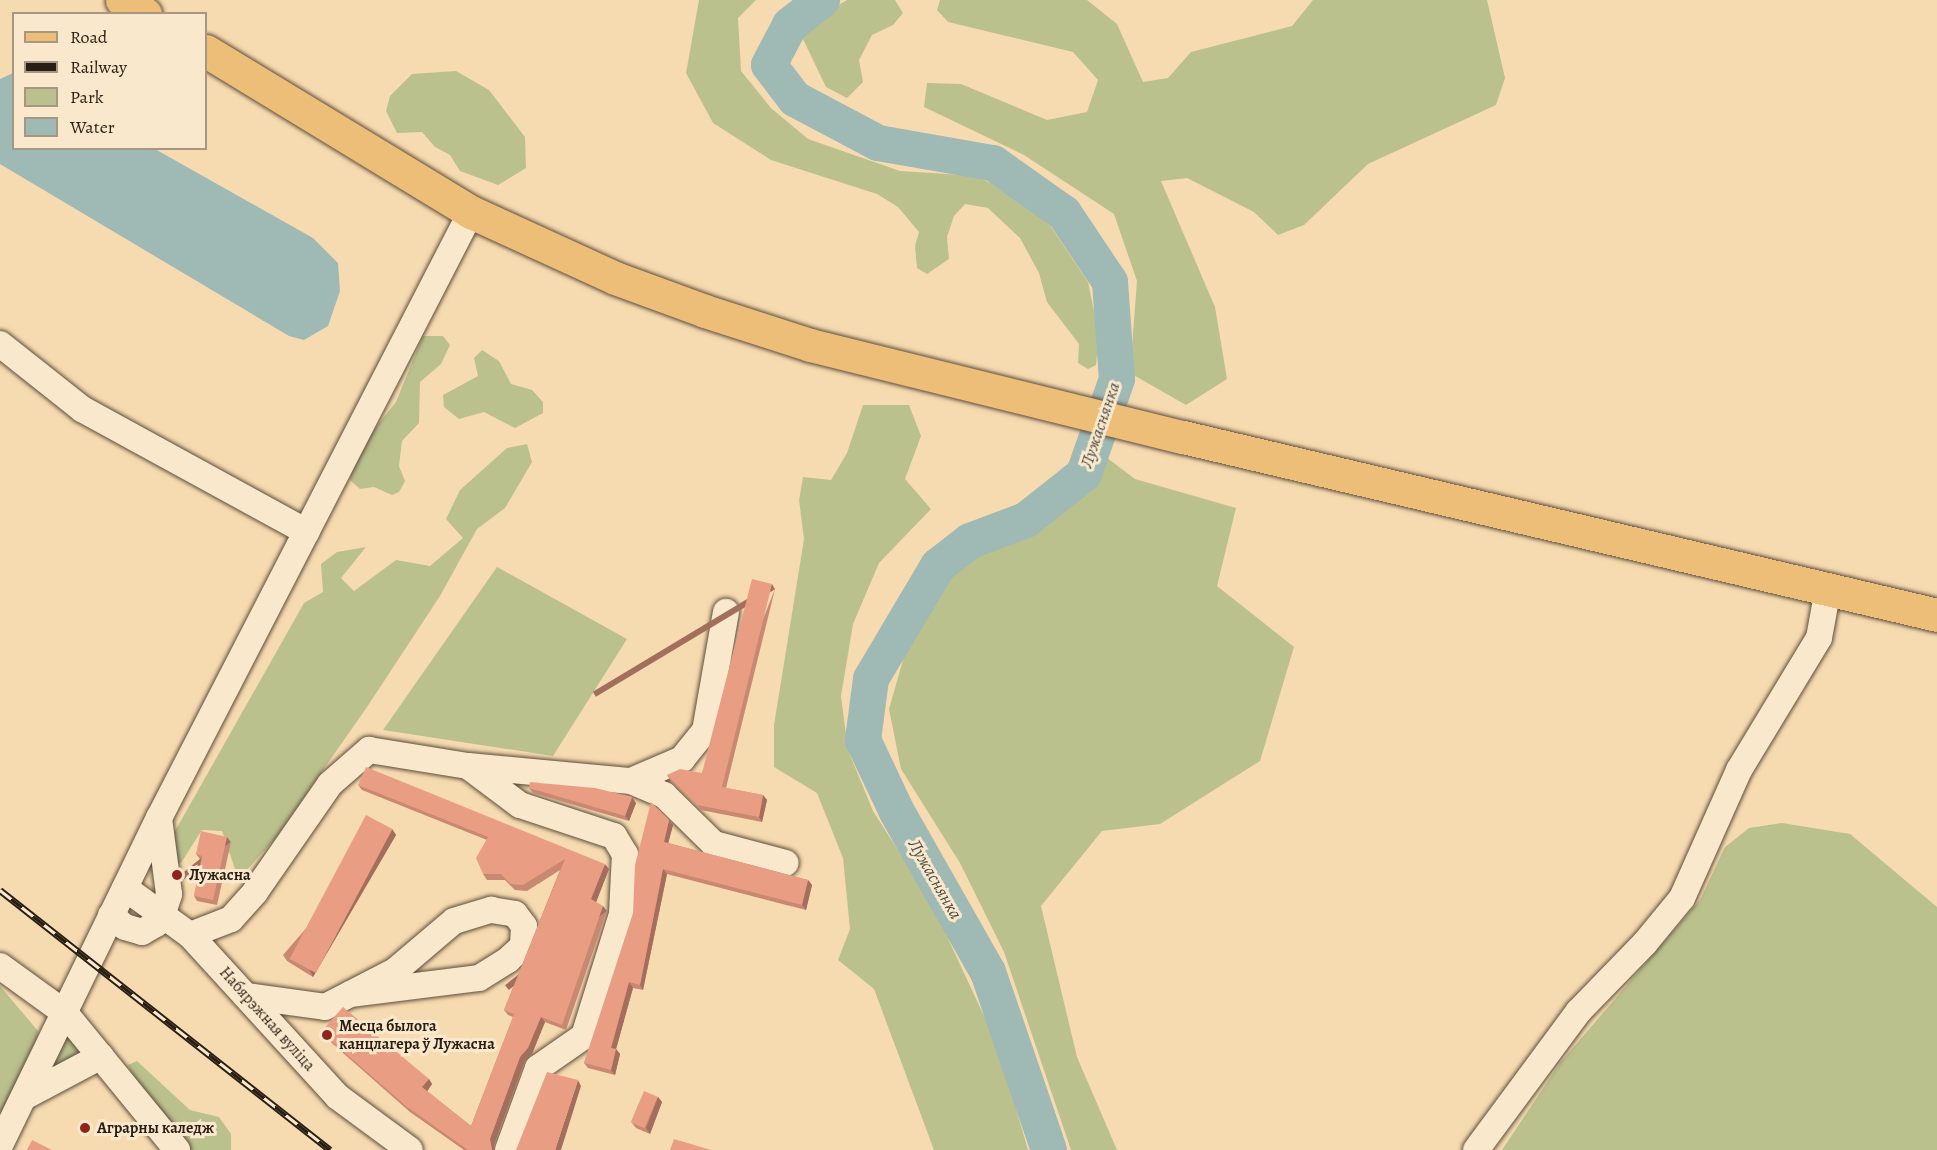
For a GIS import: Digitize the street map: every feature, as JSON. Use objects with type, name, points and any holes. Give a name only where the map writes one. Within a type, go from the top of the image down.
[{"type":"main road","points":[[122,0],[142,12]]},
{"type":"main road","points":[[207,52],[471,212],[615,278],[705,311],[810,345],[1183,437],[1937,615]]},
{"type":"street","points":[[0,1145],[159,818],[471,212]]},
{"type":"street","points":[[0,345],[82,409],[307,532]]},
{"type":"street","points":[[1476,1150],[1578,1012],[1645,944],[1682,898],[1739,770],[1819,638],[1828,589]]},
{"type":"street","points":[[631,781],[682,759],[705,731],[726,612]]},
{"type":"street","points":[[190,935],[231,920],[255,892],[330,784],[369,750],[468,766],[631,781],[664,795],[714,844],[786,863]]},
{"type":"street","points":[[468,766],[520,806],[614,836],[625,854],[622,914],[584,1036],[538,1068],[508,1150]]},
{"type":"street","points":[[111,915],[125,927],[142,932],[156,924],[162,916],[169,894],[159,818]]},
{"type":"street","name":"Набярэжная вуліца","points":[[125,888],[190,935],[338,1097],[410,1150]]},
{"type":"street","points":[[246,996],[325,1007],[395,971],[454,921],[490,910],[515,914],[524,926],[523,945],[479,978],[351,994]]},
{"type":"street","points":[[0,966],[65,1013],[175,1149]]},
{"type":"street","points":[[24,1096],[101,1056]]},
{"type":"green space","points":[[699,0],[756,0],[738,18],[741,71],[771,108],[808,139],[900,171],[978,176],[1044,216],[1088,282],[1099,335],[1096,365],[1088,369],[1078,363],[1079,344],[1047,302],[1039,273],[1020,238],[988,208],[965,204],[954,216],[947,237],[949,259],[927,274],[917,268],[915,246],[919,232],[898,207],[877,194],[771,160],[713,123],[686,73]]},
{"type":"green space","points":[[847,0],[895,0],[903,13],[893,25],[872,35],[859,60],[863,82],[847,98],[826,87],[802,37],[812,21]]},
{"type":"green space","points":[[940,0],[1087,0],[1117,24],[1143,82],[1168,78],[1191,52],[1292,26],[1313,0],[1487,0],[1505,78],[1496,105],[1368,164],[1304,225],[1278,235],[1254,212],[1187,178],[1161,181],[1215,307],[1227,379],[1186,405],[1130,373],[1137,281],[1114,214],[1024,155],[924,107],[927,83],[961,84],[1047,120],[1087,112],[1098,80],[1073,52],[948,22],[937,10]]},
{"type":"green space","points":[[456,71],[489,90],[525,137],[526,168],[498,185],[460,171],[450,155],[435,147],[422,132],[397,133],[386,111],[390,96],[412,74]]},
{"type":"green space","points":[[423,336],[443,336],[450,345],[441,364],[420,382],[419,423],[402,441],[399,466],[405,481],[399,492],[392,495],[374,487],[360,489],[350,480],[356,452],[396,402]]},
{"type":"green space","points":[[482,350],[499,361],[511,384],[532,390],[543,402],[543,413],[515,428],[484,412],[459,419],[444,407],[443,395],[478,376],[474,358]]},
{"type":"green space","points":[[863,405],[909,405],[921,436],[905,479],[931,509],[879,563],[853,624],[841,696],[848,750],[873,811],[931,902],[998,1046],[1028,1150],[934,1150],[874,989],[838,960],[850,929],[843,858],[817,793],[774,767],[774,725],[804,539],[799,500],[803,477],[831,480],[847,453]]},
{"type":"green space","points":[[527,444],[532,462],[505,508],[477,529],[440,596],[367,707],[275,839],[245,872],[235,869],[222,831],[202,830],[181,863],[170,866],[166,847],[304,603],[323,592],[321,564],[337,552],[366,547],[341,578],[354,591],[396,560],[430,566],[463,538],[446,519],[460,490],[507,448]]},
{"type":"green space","points":[[1102,454],[1135,479],[1236,508],[1217,586],[1294,647],[1260,761],[1160,824],[1102,831],[1041,906],[1077,1057],[1117,1150],[1071,1150],[1004,952],[960,863],[901,769],[889,709],[924,587],[986,539],[1049,510],[1073,490]]},
{"type":"green space","points":[[497,567],[627,639],[553,756],[383,730]]},
{"type":"green space","points":[[1782,823],[1850,834],[1937,907],[1937,1150],[1502,1150],[1560,1063],[1700,900],[1725,847],[1749,828]]},
{"type":"green space","points":[[0,986],[38,1031],[34,1059],[0,1126]]},
{"type":"green space","points":[[65,1038],[73,1038],[87,1053],[47,1077]]},
{"type":"green space","points":[[137,1061],[190,1110],[219,1117],[231,1134],[231,1150],[185,1150],[143,1094],[128,1065]]},
{"type":"water","points":[[12,73],[12,150],[157,150],[313,238],[338,263],[340,291],[328,326],[304,340],[289,336],[0,164],[0,79]]},
{"type":"building","points":[[752,579],[772,584],[722,787],[763,795],[759,817],[697,805],[667,775],[680,769],[702,773]]},
{"type":"building","points":[[366,767],[605,864],[591,899],[603,906],[562,1025],[541,1017],[528,1048],[520,1057],[490,1139],[492,1150],[468,1150],[406,1106],[321,1032],[343,1007],[429,1079],[422,1087],[471,1126],[514,1014],[504,1010],[565,859],[523,885],[511,884],[501,874],[483,874],[476,858],[488,837],[358,785]]},
{"type":"building","points":[[530,782],[595,788],[632,797],[625,816],[529,788]]},
{"type":"building","points":[[651,802],[669,820],[664,842],[808,880],[802,905],[663,869],[640,985],[629,982],[611,1048],[616,1049],[611,1070],[584,1063],[633,913],[635,865]]},
{"type":"building","points":[[366,815],[392,829],[316,973],[289,959]]},
{"type":"building","points":[[201,831],[227,837],[213,900],[194,896],[202,856],[196,854]]},
{"type":"building","points":[[547,1072],[578,1080],[555,1150],[516,1150]]},
{"type":"building","points":[[644,1091],[658,1097],[645,1128],[631,1122]]},
{"type":"building","points":[[674,1139],[711,1150],[670,1150]]},
{"type":"building","points":[[32,1140],[52,1150],[27,1150]]},
{"type":"waterway","name":"Лужаснянка","points":[[822,0],[790,25],[769,65],[795,99],[878,143],[993,163],[1064,213],[1110,282],[1117,379],[1084,474],[1026,520],[970,541],[938,566],[871,679],[863,740],[897,812],[988,972],[1049,1150]]},
{"type":"railway","points":[[0,890],[330,1150]]},
{"type":"place","name":"Лужасна","points":[[177,875]]},
{"type":"place","name":"Месца былога канцлагера ў Лужасна","points":[[327,1035]]},
{"type":"place","name":"Аграрны каледж","points":[[85,1128]]}]
